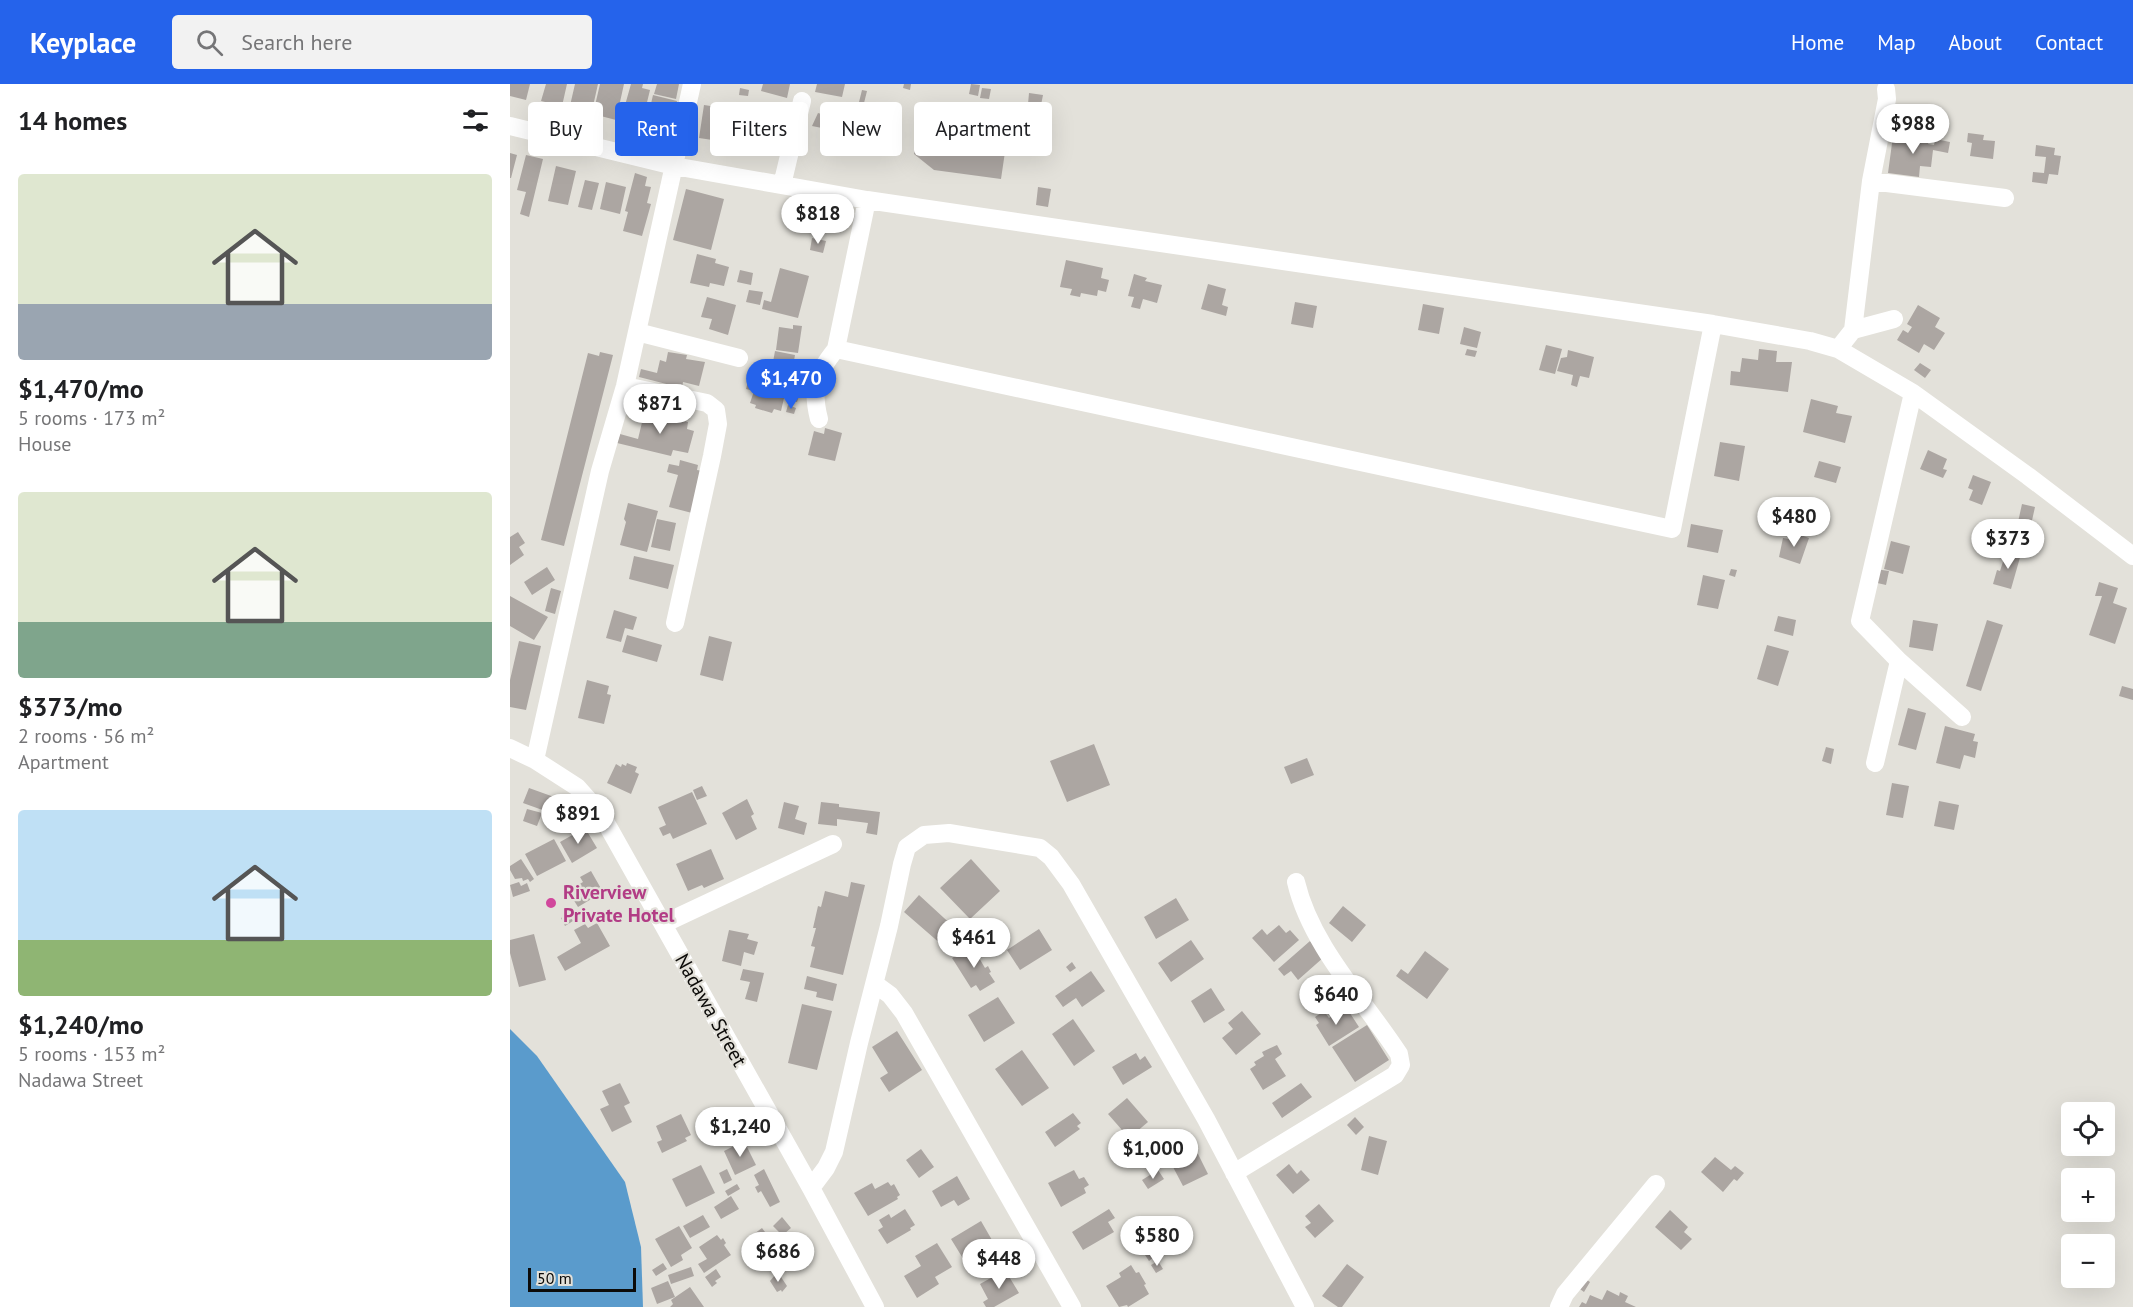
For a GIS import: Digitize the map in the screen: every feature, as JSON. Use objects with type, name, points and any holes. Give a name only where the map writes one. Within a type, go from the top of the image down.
[{"type":"street","points":[[535,760],[600,471],[625,386],[692,84]]},
{"type":"street","points":[[1838,349],[1853,330],[1871,181],[1887,99],[1886,89]]},
{"type":"street","points":[[782,185],[802,101]]},
{"type":"street","points":[[510,126],[674,166],[867,200],[1713,324],[1810,341],[1838,349],[1913,393],[2133,556]]},
{"type":"street","points":[[1871,181],[2005,198]]},
{"type":"street","points":[[819,419],[814,398],[817,380],[824,363],[836,349],[867,200]]},
{"type":"street","points":[[1853,330],[1894,319]]},
{"type":"street","points":[[836,349],[1672,529],[1713,324]]},
{"type":"street","points":[[637,332],[739,358]]},
{"type":"street","points":[[625,386],[707,403],[716,410],[718,424],[712,456],[675,622]]},
{"type":"street","points":[[1913,393],[1860,621],[1899,661],[1962,717]]},
{"type":"street","points":[[1875,763],[1899,661]]},
{"type":"street","name":"Nadawa Street","points":[[510,748],[535,760],[577,787],[601,814],[811,1188],[875,1307]]},
{"type":"street","points":[[811,1188],[826,1168],[834,1152],[907,846],[924,835],[949,833],[1040,848],[1051,856],[1071,884],[1206,1119],[1305,1307]]},
{"type":"street","points":[[663,924],[833,843]]},
{"type":"street","points":[[1234,1173],[1395,1075],[1401,1065],[1399,1054],[1316,934],[1300,900],[1296,882]]},
{"type":"street","points":[[875,984],[891,995],[904,1013],[1072,1307]]},
{"type":"street","points":[[1559,1307],[1565,1294],[1656,1184]]},
{"type":"water","points":[[510,1029],[537,1056],[625,1182],[641,1247],[643,1307],[510,1307]]},
{"type":"building","points":[[510,84],[530,84],[526,100],[510,96]]},
{"type":"building","points":[[546,84],[567,84],[563,102],[541,101]]},
{"type":"building","points":[[575,84],[598,84],[594,102],[571,102]]},
{"type":"building","points":[[600,84],[624,84],[620,102],[615,102],[615,120],[603,117],[603,102],[596,102]]},
{"type":"building","points":[[631,84],[643,84],[642,88],[650,90],[647,102],[626,102]]},
{"type":"building","points":[[657,84],[679,84],[676,99],[654,94]]},
{"type":"building","points":[[763,84],[790,84],[787,98],[761,91]]},
{"type":"building","points":[[817,84],[845,84],[842,97],[815,92]]},
{"type":"building","points":[[904,84],[911,84],[910,90],[903,88]]},
{"type":"building","points":[[971,84],[980,85],[978,96],[969,94]]},
{"type":"building","points":[[740,88],[749,90],[748,96],[739,95]]},
{"type":"building","points":[[982,88],[991,89],[989,99],[980,98]]},
{"type":"building","points":[[862,90],[867,91],[864,102],[859,102]]},
{"type":"building","points":[[1029,93],[1043,95],[1042,102],[1028,102]]},
{"type":"building","points":[[653,95],[677,101],[677,102],[651,102]]},
{"type":"building","points":[[704,105],[710,106],[710,140],[699,138]]},
{"type":"building","points":[[818,113],[820,114],[820,128],[812,126]]},
{"type":"building","points":[[1924,117],[1930,118],[1929,128],[1923,127]]},
{"type":"building","points":[[1968,133],[1984,135],[1983,140],[1995,141],[1993,159],[1970,156],[1972,143],[1967,142]]},
{"type":"building","points":[[1893,136],[1929,141],[1928,144],[1934,145],[1935,139],[1950,142],[1948,153],[1933,150],[1931,167],[1920,166],[1919,177],[1888,173]]},
{"type":"building","points":[[2036,145],[2055,148],[2054,155],[2061,156],[2058,175],[2049,174],[2047,184],[2032,182],[2033,172],[2044,173],[2046,157],[2035,156]]},
{"type":"building","points":[[510,153],[517,155],[511,178],[510,178]]},
{"type":"building","points":[[526,155],[543,159],[529,217],[520,214],[526,192],[517,190]]},
{"type":"building","points":[[916,156],[1004,156],[1001,179],[934,170]]},
{"type":"building","points":[[556,166],[576,171],[568,205],[548,201]]},
{"type":"building","points":[[635,173],[647,177],[645,186],[651,187],[647,203],[651,204],[642,236],[623,231],[628,212],[625,211]]},
{"type":"building","points":[[585,180],[599,183],[592,210],[578,207]]},
{"type":"building","points":[[606,182],[626,187],[620,214],[600,209]]},
{"type":"building","points":[[1038,187],[1051,189],[1048,207],[1036,205]]},
{"type":"building","points":[[686,189],[724,199],[711,250],[673,240]]},
{"type":"building","points":[[812,238],[826,241],[823,253],[810,250]]},
{"type":"building","points":[[697,254],[716,259],[715,263],[729,267],[724,286],[710,283],[709,287],[690,283]]},
{"type":"building","points":[[1066,260],[1103,268],[1101,278],[1109,280],[1106,292],[1098,290],[1097,296],[1081,293],[1080,297],[1070,295],[1072,289],[1060,287]]},
{"type":"building","points":[[780,268],[809,276],[798,318],[762,309],[764,300],[771,302]]},
{"type":"building","points":[[740,270],[753,273],[751,285],[737,282]]},
{"type":"building","points":[[1134,274],[1147,278],[1145,281],[1162,285],[1157,303],[1143,299],[1140,309],[1131,307],[1134,297],[1128,296]]},
{"type":"building","points":[[1208,284],[1226,289],[1222,305],[1228,307],[1226,316],[1201,309]]},
{"type":"building","points":[[749,290],[763,292],[760,305],[746,302]]},
{"type":"building","points":[[707,297],[736,305],[728,335],[709,329],[712,319],[701,317]]},
{"type":"building","points":[[1295,302],[1317,306],[1313,328],[1291,324]]},
{"type":"building","points":[[1423,304],[1444,308],[1439,334],[1418,330]]},
{"type":"building","points":[[1918,305],[1940,318],[1935,327],[1945,333],[1934,350],[1924,344],[1919,353],[1897,340],[1903,330],[1908,333],[1912,327],[1907,324]]},
{"type":"building","points":[[793,325],[802,326],[798,353],[776,350],[779,327],[793,329]]},
{"type":"building","points":[[1464,327],[1481,332],[1477,348],[1460,344]]},
{"type":"building","points":[[1546,345],[1562,349],[1555,374],[1539,370]]},
{"type":"building","points":[[1467,349],[1477,351],[1475,357],[1465,355]]},
{"type":"building","points":[[1759,349],[1777,351],[1776,362],[1792,362],[1788,392],[1730,385],[1731,371],[1740,372],[1742,358],[1758,360]]},
{"type":"building","points":[[1568,350],[1594,357],[1589,378],[1580,376],[1577,387],[1571,385],[1573,375],[1557,371],[1561,358],[1567,357]]},
{"type":"building","points":[[775,351],[795,355],[793,366],[773,362]]},
{"type":"building","points":[[600,352],[613,355],[564,546],[541,540],[588,353],[599,356]]},
{"type":"building","points":[[668,352],[687,355],[686,359],[705,362],[699,386],[683,382],[682,388],[639,377],[641,369],[657,373],[660,360],[666,362]]},
{"type":"building","points":[[1920,363],[1931,370],[1925,378],[1914,370]]},
{"type":"building","points":[[752,367],[803,382],[797,402],[784,398],[781,411],[774,409],[772,413],[755,408],[756,405],[750,403],[754,391],[746,389]]},
{"type":"building","points":[[1811,399],[1838,406],[1836,413],[1852,416],[1845,443],[1803,432]]},
{"type":"building","points":[[788,405],[796,408],[794,414],[786,412]]},
{"type":"building","points":[[645,410],[664,415],[662,421],[674,423],[676,419],[688,422],[687,429],[694,431],[688,453],[673,450],[671,456],[617,443],[620,434],[638,439]]},
{"type":"building","points":[[825,428],[842,433],[835,461],[808,455],[814,431],[824,434]]},
{"type":"building","points":[[1720,442],[1745,446],[1739,481],[1714,476]]},
{"type":"building","points":[[1928,450],[1947,459],[1943,469],[1947,470],[1943,478],[1920,469]]},
{"type":"building","points":[[680,460],[698,465],[697,470],[703,471],[692,513],[669,507],[678,475],[667,472],[669,464],[679,466]]},
{"type":"building","points":[[1819,461],[1841,467],[1836,483],[1814,477]]},
{"type":"building","points":[[1973,475],[1991,482],[1982,505],[1969,500],[1973,490],[1968,488]]},
{"type":"building","points":[[1800,497],[1809,500],[1804,516],[1809,517],[1806,525],[1791,520]]},
{"type":"building","points":[[628,503],[658,511],[647,552],[620,545]]},
{"type":"building","points":[[2022,504],[2035,507],[2029,534],[2016,531]]},
{"type":"building","points":[[657,519],[676,523],[670,551],[651,547]]},
{"type":"building","points":[[1691,524],[1723,530],[1718,553],[1687,547]]},
{"type":"building","points":[[518,532],[525,543],[519,547],[524,555],[510,565],[510,537]]},
{"type":"building","points":[[1792,532],[1809,538],[1800,564],[1779,557],[1783,538],[1789,539]]},
{"type":"building","points":[[1891,541],[1910,546],[1903,574],[1884,569]]},
{"type":"building","points":[[2007,549],[2021,554],[2011,589],[1993,584]]},
{"type":"building","points":[[634,556],[674,565],[668,589],[629,579]]},
{"type":"building","points":[[547,567],[555,580],[532,595],[524,582]]},
{"type":"building","points":[[1731,569],[1737,570],[1735,577],[1729,575]]},
{"type":"building","points":[[1875,569],[1889,571],[1886,585],[1873,582]]},
{"type":"building","points":[[1703,575],[1725,580],[1718,609],[1697,605]]},
{"type":"building","points":[[2099,582],[2118,588],[2113,603],[2127,608],[2115,644],[2089,635],[2102,596],[2095,596]]},
{"type":"building","points":[[551,588],[561,591],[555,614],[545,611]]},
{"type":"building","points":[[510,596],[548,617],[534,640],[510,626]]},
{"type":"building","points":[[614,610],[637,617],[633,630],[625,628],[621,642],[606,638]]},
{"type":"building","points":[[1778,616],[1796,620],[1793,636],[1774,631]]},
{"type":"building","points":[[1913,620],[1938,624],[1933,651],[1909,647]]},
{"type":"building","points":[[1987,620],[2003,625],[1981,691],[1966,686]]},
{"type":"building","points":[[627,635],[662,645],[657,662],[622,652]]},
{"type":"building","points":[[709,636],[732,642],[723,681],[700,675]]},
{"type":"building","points":[[519,641],[541,646],[526,710],[510,707],[510,680]]},
{"type":"building","points":[[1767,645],[1789,651],[1778,686],[1757,679]]},
{"type":"building","points":[[587,680],[609,686],[607,694],[611,695],[604,724],[578,718]]},
{"type":"building","points":[[2122,686],[2133,689],[2133,700],[2119,696]]},
{"type":"building","points":[[1908,708],[1926,713],[1916,750],[1898,745]]},
{"type":"building","points":[[1945,726],[1975,734],[1973,741],[1978,742],[1975,758],[1964,755],[1960,769],[1936,763]]},
{"type":"building","points":[[1094,744],[1110,785],[1067,802],[1050,761]]},
{"type":"building","points":[[1826,747],[1834,749],[1831,764],[1822,761]]},
{"type":"building","points":[[1307,758],[1314,775],[1291,784],[1284,767]]},
{"type":"building","points":[[627,763],[637,767],[635,772],[639,774],[631,794],[607,783],[616,764],[621,767],[622,764],[626,766]]},
{"type":"building","points":[[1892,783],[1909,786],[1903,818],[1886,815]]},
{"type":"building","points":[[702,786],[707,796],[697,800],[693,790]]},
{"type":"building","points":[[529,788],[554,797],[548,812],[523,803]]},
{"type":"building","points":[[692,792],[707,824],[673,839],[670,833],[663,836],[659,828],[666,825],[658,807]]},
{"type":"building","points":[[747,799],[754,814],[751,816],[757,829],[736,840],[722,813]]},
{"type":"building","points":[[1939,801],[1959,805],[1954,830],[1934,826]]},
{"type":"building","points":[[784,802],[799,806],[795,819],[807,823],[804,835],[778,828]]},
{"type":"building","points":[[821,802],[839,804],[839,807],[880,812],[877,835],[866,833],[868,823],[837,819],[837,826],[818,824]]},
{"type":"building","points":[[527,809],[542,813],[537,826],[523,821]]},
{"type":"building","points":[[585,828],[597,848],[572,863],[560,842]]},
{"type":"building","points":[[554,839],[566,861],[537,876],[525,854]]},
{"type":"building","points":[[711,849],[724,879],[704,888],[702,885],[688,891],[676,864]]},
{"type":"building","points":[[521,859],[534,879],[530,882],[528,879],[523,881],[522,878],[515,879],[510,870],[510,866]]},
{"type":"building","points":[[971,859],[1000,891],[970,919],[940,888]]},
{"type":"building","points":[[591,871],[603,892],[578,907],[568,891],[583,882],[580,877]]},
{"type":"building","points":[[519,882],[521,886],[527,883],[530,891],[513,897],[510,885]]},
{"type":"building","points":[[851,882],[865,885],[843,975],[810,967],[815,947],[811,946],[816,928],[813,928],[818,906],[821,907],[825,891],[848,897]]},
{"type":"building","points":[[919,895],[956,929],[942,945],[904,912]]},
{"type":"building","points":[[1176,898],[1189,920],[1156,939],[1144,917]]},
{"type":"building","points":[[1343,906],[1366,925],[1352,942],[1329,923]]},
{"type":"building","points":[[569,914],[573,921],[565,926],[561,918]]},
{"type":"building","points":[[597,923],[610,946],[565,971],[557,957],[581,943],[574,930],[585,924],[588,928]]},
{"type":"building","points":[[1279,925],[1286,933],[1290,930],[1299,940],[1274,962],[1252,938],[1262,929],[1267,935]]},
{"type":"building","points":[[1039,929],[1052,950],[1020,970],[1007,950]]},
{"type":"building","points":[[729,930],[749,934],[747,939],[758,942],[754,955],[744,952],[741,966],[722,961]]},
{"type":"building","points":[[534,934],[546,980],[519,987],[510,953],[510,940]]},
{"type":"building","points":[[1191,940],[1204,959],[1171,982],[1158,963]]},
{"type":"building","points":[[1310,941],[1324,957],[1298,980],[1291,971],[1284,976],[1278,969]]},
{"type":"building","points":[[972,946],[985,968],[988,966],[991,972],[989,973],[995,982],[980,991],[976,985],[971,988],[952,958]]},
{"type":"building","points":[[1425,951],[1449,969],[1427,999],[1396,976],[1401,969],[1408,974]]},
{"type":"building","points":[[1072,962],[1076,968],[1070,972],[1066,967]]},
{"type":"building","points":[[743,969],[764,973],[757,1002],[745,999],[750,982],[740,980]]},
{"type":"building","points":[[1091,971],[1105,991],[1082,1007],[1076,998],[1063,1007],[1055,996]]},
{"type":"building","points":[[807,976],[837,984],[833,1001],[816,997],[817,992],[804,989]]},
{"type":"building","points":[[1211,988],[1225,1010],[1204,1023],[1191,1001]]},
{"type":"building","points":[[998,997],[1015,1023],[984,1042],[968,1015]]},
{"type":"building","points":[[802,1004],[832,1011],[817,1070],[788,1063]]},
{"type":"building","points":[[1346,1007],[1359,1027],[1329,1046],[1316,1025],[1319,1023],[1315,1017],[1324,1011],[1329,1018]]},
{"type":"building","points":[[1242,1011],[1261,1034],[1236,1055],[1222,1038],[1233,1029],[1228,1023]]},
{"type":"building","points":[[1073,1019],[1095,1051],[1074,1066],[1052,1034]]},
{"type":"building","points":[[1367,1025],[1389,1060],[1355,1082],[1332,1047]]},
{"type":"building","points":[[897,1031],[922,1070],[889,1092],[880,1078],[888,1073],[872,1047]]},
{"type":"building","points":[[1277,1045],[1282,1054],[1275,1059],[1286,1076],[1263,1090],[1250,1069],[1256,1065],[1254,1062],[1264,1056],[1262,1052]]},
{"type":"building","points":[[1022,1050],[1049,1088],[1022,1106],[995,1069]]},
{"type":"building","points":[[1136,1053],[1140,1060],[1145,1056],[1152,1067],[1123,1085],[1112,1067]]},
{"type":"building","points":[[620,1083],[630,1103],[624,1106],[632,1122],[612,1132],[600,1109],[609,1105],[602,1091]]},
{"type":"building","points":[[1301,1083],[1312,1097],[1282,1118],[1272,1103]]},
{"type":"building","points":[[1127,1098],[1148,1122],[1129,1138],[1108,1114]]},
{"type":"building","points":[[1073,1113],[1081,1123],[1077,1126],[1080,1129],[1055,1147],[1045,1132]]},
{"type":"building","points":[[681,1114],[691,1135],[685,1138],[687,1141],[662,1153],[657,1142],[662,1140],[656,1126]]},
{"type":"building","points":[[1355,1117],[1364,1127],[1356,1135],[1347,1125]]},
{"type":"building","points":[[1369,1136],[1387,1141],[1378,1175],[1361,1170]]},
{"type":"building","points":[[744,1141],[756,1165],[735,1175],[724,1151]]},
{"type":"building","points":[[921,1149],[934,1167],[919,1178],[906,1160]]},
{"type":"building","points":[[1198,1154],[1208,1174],[1183,1186],[1173,1167]]},
{"type":"building","points":[[1715,1157],[1731,1170],[1735,1166],[1744,1173],[1737,1181],[1734,1179],[1723,1192],[1701,1172]]},
{"type":"building","points":[[1289,1164],[1297,1174],[1301,1170],[1310,1180],[1293,1194],[1276,1175]]},
{"type":"building","points":[[701,1165],[715,1193],[686,1207],[672,1179]]},
{"type":"building","points":[[727,1169],[732,1180],[724,1184],[719,1173]]},
{"type":"building","points":[[764,1169],[780,1202],[770,1207],[761,1191],[758,1193],[755,1187],[759,1185],[754,1175]]},
{"type":"building","points":[[1074,1170],[1079,1179],[1084,1177],[1089,1185],[1084,1188],[1086,1193],[1061,1207],[1048,1183]]},
{"type":"building","points":[[1158,1170],[1164,1179],[1148,1189],[1142,1180]]},
{"type":"building","points":[[957,1176],[970,1199],[958,1206],[954,1200],[941,1207],[932,1191]]},
{"type":"building","points":[[888,1182],[891,1186],[894,1184],[900,1195],[898,1199],[868,1216],[854,1193],[872,1183],[875,1189]]},
{"type":"building","points":[[737,1184],[740,1189],[728,1196],[725,1191]]},
{"type":"building","points":[[731,1196],[739,1209],[721,1219],[714,1207]]},
{"type":"building","points":[[1319,1204],[1334,1221],[1315,1238],[1305,1227],[1311,1223],[1305,1216]]},
{"type":"building","points":[[905,1209],[915,1225],[910,1228],[911,1230],[887,1244],[878,1230],[883,1227],[879,1220],[889,1214],[891,1218]]},
{"type":"building","points":[[1109,1209],[1115,1218],[1108,1222],[1114,1232],[1083,1250],[1072,1232]]},
{"type":"building","points":[[1670,1210],[1688,1227],[1684,1232],[1692,1239],[1681,1250],[1655,1227]]},
{"type":"building","points":[[703,1215],[710,1227],[690,1238],[683,1226]]},
{"type":"building","points":[[782,1217],[791,1228],[784,1234],[789,1239],[782,1245],[778,1241],[783,1236],[773,1226]]},
{"type":"building","points":[[981,1221],[996,1247],[967,1265],[951,1239]]},
{"type":"building","points":[[679,1226],[692,1248],[681,1255],[683,1260],[671,1267],[655,1239]]},
{"type":"building","points":[[762,1228],[771,1240],[756,1251],[747,1239]]},
{"type":"building","points":[[717,1235],[721,1240],[723,1238],[726,1243],[724,1245],[731,1255],[704,1273],[698,1264],[707,1259],[699,1247]]},
{"type":"building","points":[[937,1243],[952,1267],[935,1277],[939,1284],[917,1298],[904,1276],[921,1266],[915,1256]]},
{"type":"building","points":[[1149,1249],[1154,1257],[1149,1261],[1143,1252]]},
{"type":"building","points":[[1158,1261],[1163,1269],[1156,1273],[1151,1265]]},
{"type":"building","points":[[663,1263],[667,1269],[656,1276],[652,1270]]},
{"type":"building","points":[[1347,1264],[1364,1277],[1342,1307],[1338,1307],[1322,1296]]},
{"type":"building","points":[[1131,1265],[1136,1273],[1139,1272],[1149,1294],[1128,1307],[1127,1305],[1119,1307],[1106,1286],[1121,1277],[1119,1273]]},
{"type":"building","points":[[691,1267],[694,1276],[671,1284],[668,1275]]},
{"type":"building","points":[[716,1269],[721,1277],[712,1287],[705,1277]]},
{"type":"building","points":[[1005,1270],[1019,1293],[994,1307],[986,1307],[983,1302],[988,1299],[980,1284]]},
{"type":"building","points":[[779,1274],[787,1286],[782,1292],[781,1290],[777,1292],[770,1281]]},
{"type":"building","points":[[1584,1278],[1590,1282],[1584,1292],[1577,1287]]},
{"type":"building","points":[[668,1281],[675,1297],[657,1304],[651,1288]]},
{"type":"building","points":[[690,1287],[704,1307],[670,1307],[673,1304],[671,1300]]},
{"type":"building","points":[[1607,1290],[1619,1296],[1620,1292],[1628,1296],[1625,1302],[1636,1307],[1579,1307],[1582,1302],[1586,1304],[1590,1295],[1602,1300]]},
{"type":"place","name":"Riverview Private Hotel","points":[[551,903]]}]
